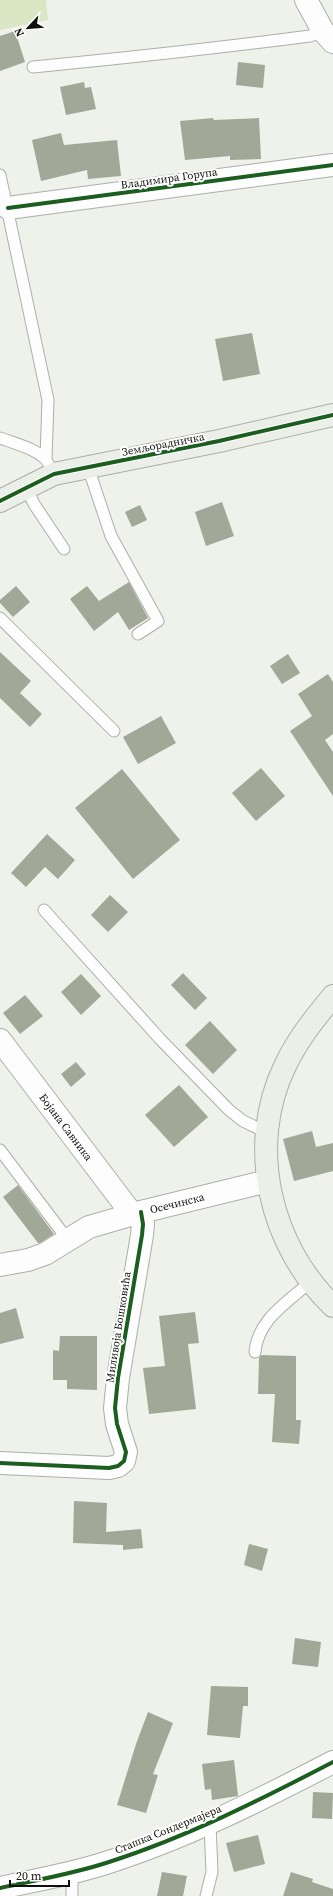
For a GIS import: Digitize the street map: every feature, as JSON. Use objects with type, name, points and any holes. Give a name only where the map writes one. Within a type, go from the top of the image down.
[{"type":"street","points":[[306,0],[328,36]]},
{"type":"street","name":"Владимира Горупа","points":[[8,208],[333,165]]},
{"type":"street","name":"Земљорадничка","points":[[0,501],[26,487],[50,466],[88,467],[219,442],[333,415]]},
{"type":"street","points":[[333,996],[308,1027],[284,1067],[271,1103],[266,1132],[268,1181],[283,1232],[301,1268],[310,1282],[333,1306]]},
{"type":"street","name":"Бојана Савника","points":[[0,1040],[137,1213]]},
{"type":"street","name":"Осечинска","points":[[0,1265],[28,1260],[45,1254],[89,1228],[137,1213],[268,1181]]},
{"type":"street","name":"Миливоја Бошковића","points":[[0,1463],[109,1468],[118,1466],[124,1461],[126,1452],[117,1424],[115,1408],[118,1378],[142,1235],[143,1224],[137,1213]]},
{"type":"street","name":"Сташка Сондермајера","points":[[8,1890],[72,1873],[152,1848],[210,1824],[333,1762]]},
{"type":"lane","points":[[33,67],[144,55],[213,50],[310,36],[328,36]]},
{"type":"lane","points":[[0,175],[48,400],[50,466]]},
{"type":"lane","points":[[0,438],[29,449],[50,466]]},
{"type":"lane","points":[[88,467],[111,536],[158,621],[138,634]]},
{"type":"lane","points":[[26,487],[34,504],[64,549]]},
{"type":"lane","points":[[0,618],[114,730]]},
{"type":"lane","points":[[44,910],[160,1039],[224,1104],[243,1121],[266,1132]]},
{"type":"lane","points":[[0,1150],[68,1240]]},
{"type":"lane","points":[[254,1352],[256,1339],[262,1327],[270,1317],[310,1282]]},
{"type":"lane","points":[[206,1896],[212,1872],[210,1824]]},
{"type":"lane","points":[[72,1873],[72,1896]]},
{"type":"green space","points":[[0,0],[46,0],[48,20],[0,30]]},
{"type":"building","points":[[15,31],[25,62],[0,71],[0,36]]},
{"type":"building","points":[[238,62],[265,65],[263,88],[236,85]]},
{"type":"building","points":[[84,82],[85,88],[91,87],[96,109],[66,115],[60,87]]},
{"type":"building","points":[[213,118],[214,120],[259,118],[261,159],[230,160],[230,156],[185,160],[180,121]]},
{"type":"building","points":[[61,133],[64,145],[117,140],[121,176],[88,179],[87,170],[41,181],[32,140]]},
{"type":"building","points":[[252,333],[260,374],[223,381],[215,339]]},
{"type":"building","points":[[222,502],[234,536],[206,546],[195,512]]},
{"type":"building","points":[[140,505],[147,520],[132,527],[125,512]]},
{"type":"building","points":[[129,582],[148,618],[129,630],[118,612],[94,631],[70,599],[87,586],[99,601]]},
{"type":"building","points":[[16,586],[30,602],[13,617],[0,603],[0,600]]},
{"type":"building","points":[[0,652],[31,681],[20,693],[42,714],[30,727],[0,698]]},
{"type":"building","points":[[288,654],[300,673],[282,684],[270,666]]},
{"type":"building","points":[[328,674],[333,682],[333,734],[325,740],[333,752],[333,796],[290,731],[312,716],[298,694]]},
{"type":"building","points":[[161,716],[176,743],[138,764],[123,737]]},
{"type":"building","points":[[261,768],[285,796],[256,821],[232,793]]},
{"type":"building","points":[[122,769],[180,840],[133,879],[75,808]]},
{"type":"building","points":[[47,834],[75,860],[58,879],[45,867],[26,887],[11,873]]},
{"type":"building","points":[[110,895],[128,912],[108,932],[91,915]]},
{"type":"building","points":[[183,973],[207,998],[195,1010],[171,985]]},
{"type":"building","points":[[81,974],[101,996],[81,1015],[61,992]]},
{"type":"building","points":[[25,995],[43,1016],[20,1034],[3,1013]]},
{"type":"building","points":[[210,1021],[237,1050],[213,1074],[185,1045]]},
{"type":"building","points":[[76,1062],[86,1074],[71,1087],[61,1074]]},
{"type":"building","points":[[179,1085],[208,1117],[174,1147],[145,1115]]},
{"type":"building","points":[[312,1131],[316,1147],[333,1143],[333,1171],[294,1181],[283,1139]]},
{"type":"building","points":[[18,1185],[54,1234],[40,1243],[38,1243],[3,1197]]},
{"type":"building","points":[[16,1308],[24,1338],[0,1344],[0,1313]]},
{"type":"building","points":[[195,1312],[199,1343],[188,1344],[196,1409],[149,1414],[143,1368],[165,1366],[159,1316]]},
{"type":"building","points":[[60,1336],[97,1336],[97,1390],[67,1389],[67,1380],[53,1380],[53,1350],[59,1351]]},
{"type":"building","points":[[261,1355],[296,1356],[296,1420],[301,1420],[299,1444],[272,1442],[275,1394],[258,1394],[259,1358]]},
{"type":"building","points":[[74,1501],[107,1503],[106,1532],[141,1529],[143,1548],[123,1550],[123,1545],[73,1543]]},
{"type":"building","points":[[249,1544],[268,1549],[262,1571],[244,1565]]},
{"type":"building","points":[[295,1638],[321,1642],[318,1667],[292,1664]]},
{"type":"building","points":[[211,1686],[248,1687],[248,1706],[243,1706],[240,1738],[207,1735]]},
{"type":"building","points":[[148,1712],[173,1723],[153,1774],[158,1775],[146,1813],[117,1805],[136,1744]]},
{"type":"building","points":[[234,1760],[238,1796],[212,1800],[211,1789],[205,1790],[202,1764]]},
{"type":"building","points":[[313,1792],[333,1793],[332,1819],[312,1818]]},
{"type":"building","points":[[258,1835],[265,1864],[234,1872],[226,1843]]},
{"type":"building","points":[[162,1872],[187,1876],[183,1896],[157,1896]]},
{"type":"building","points":[[291,1872],[313,1879],[312,1882],[333,1889],[333,1896],[283,1896]]},
{"type":"cycle path","points":[[8,208],[333,165]]},
{"type":"cycle path","points":[[0,501],[54,474],[219,441],[333,415]]},
{"type":"cycle path","points":[[0,1463],[109,1468],[118,1466],[124,1461],[126,1452],[117,1424],[115,1408],[118,1378],[142,1235],[143,1224],[141,1212]]},
{"type":"cycle path","points":[[0,1888],[82,1870],[138,1852],[223,1817],[333,1762]]}]
